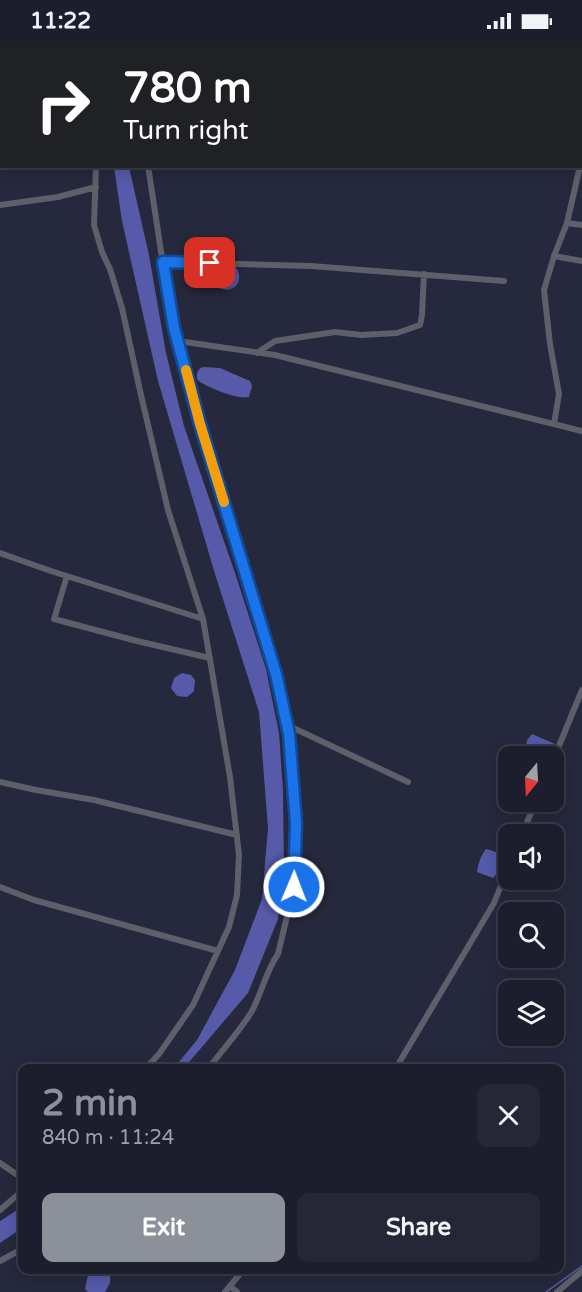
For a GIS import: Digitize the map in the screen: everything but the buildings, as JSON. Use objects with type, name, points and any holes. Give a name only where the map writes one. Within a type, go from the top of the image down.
[{"type":"street","points":[[96,168],[94,225],[122,308],[168,510],[203,619],[230,777],[239,855],[237,895],[229,927],[193,1005],[150,1064]]},
{"type":"street","points":[[148,168],[174,328],[200,424],[276,674],[289,734],[296,823],[294,887],[278,954],[271,963],[259,997],[250,1013],[212,1064]]},
{"type":"street","points":[[554,424],[559,394],[547,326],[544,290],[567,223],[580,168]]},
{"type":"street","points":[[0,204],[58,196],[96,187]]},
{"type":"street","points":[[567,223],[582,225]]},
{"type":"street","points":[[554,256],[582,261]]},
{"type":"street","points":[[163,262],[310,266],[504,281]]},
{"type":"street","points":[[257,352],[275,341],[335,332],[361,335],[397,333],[420,325],[424,274]]},
{"type":"street","points":[[178,341],[275,355],[582,430]]},
{"type":"street","points":[[0,553],[203,619]]},
{"type":"street","points":[[67,576],[54,619],[210,658]]},
{"type":"street","points":[[559,746],[582,690]]},
{"type":"street","points":[[287,725],[408,782]]},
{"type":"street","points":[[0,782],[94,800],[237,835]]},
{"type":"street","points":[[0,887],[34,900],[218,951]]},
{"type":"street","points":[[398,1064],[494,903],[499,890]]},
{"type":"street","points":[[0,1163],[18,1175]]},
{"type":"street","points":[[0,1210],[18,1194]]},
{"type":"street","points":[[0,1261],[18,1251]]},
{"type":"street","points":[[557,1292],[582,1271]]},
{"type":"street","points":[[225,1292],[240,1274]]},
{"type":"street","points":[[230,1286],[237,1292]]},
{"type":"shaded area","points":[[114,168],[129,168],[149,255],[166,353],[184,426],[266,669],[279,733],[283,790],[284,874],[278,919],[248,993],[187,1064],[177,1064],[197,1040],[235,970],[262,899],[268,828],[259,712],[215,574],[158,381],[122,221]]},
{"type":"shaded area","points":[[235,266],[239,277],[236,286],[228,290],[217,287],[215,278],[220,269]]},
{"type":"shaded area","points":[[200,368],[220,368],[250,381],[252,386],[249,397],[231,395],[200,382],[197,379],[197,373]]},
{"type":"shaded area","points":[[182,673],[191,675],[195,680],[194,691],[187,697],[177,696],[171,688],[174,678]]},
{"type":"shaded area","points":[[532,734],[555,744],[555,746],[526,746]]},
{"type":"shaded area","points":[[486,849],[498,854],[498,871],[493,878],[477,872]]},
{"type":"shaded area","points":[[18,1210],[18,1231],[0,1243],[0,1221]]},
{"type":"shaded area","points":[[88,1275],[110,1275],[110,1283],[105,1292],[88,1292],[85,1289]]},
{"type":"waterway","points":[[546,1292],[582,1266]]},
{"type":"slow traffic","points":[[186,370],[224,502]]},
{"type":"route","points":[[210,263],[163,262],[174,328],[200,424],[276,674],[289,734],[296,823],[294,887]]}]
